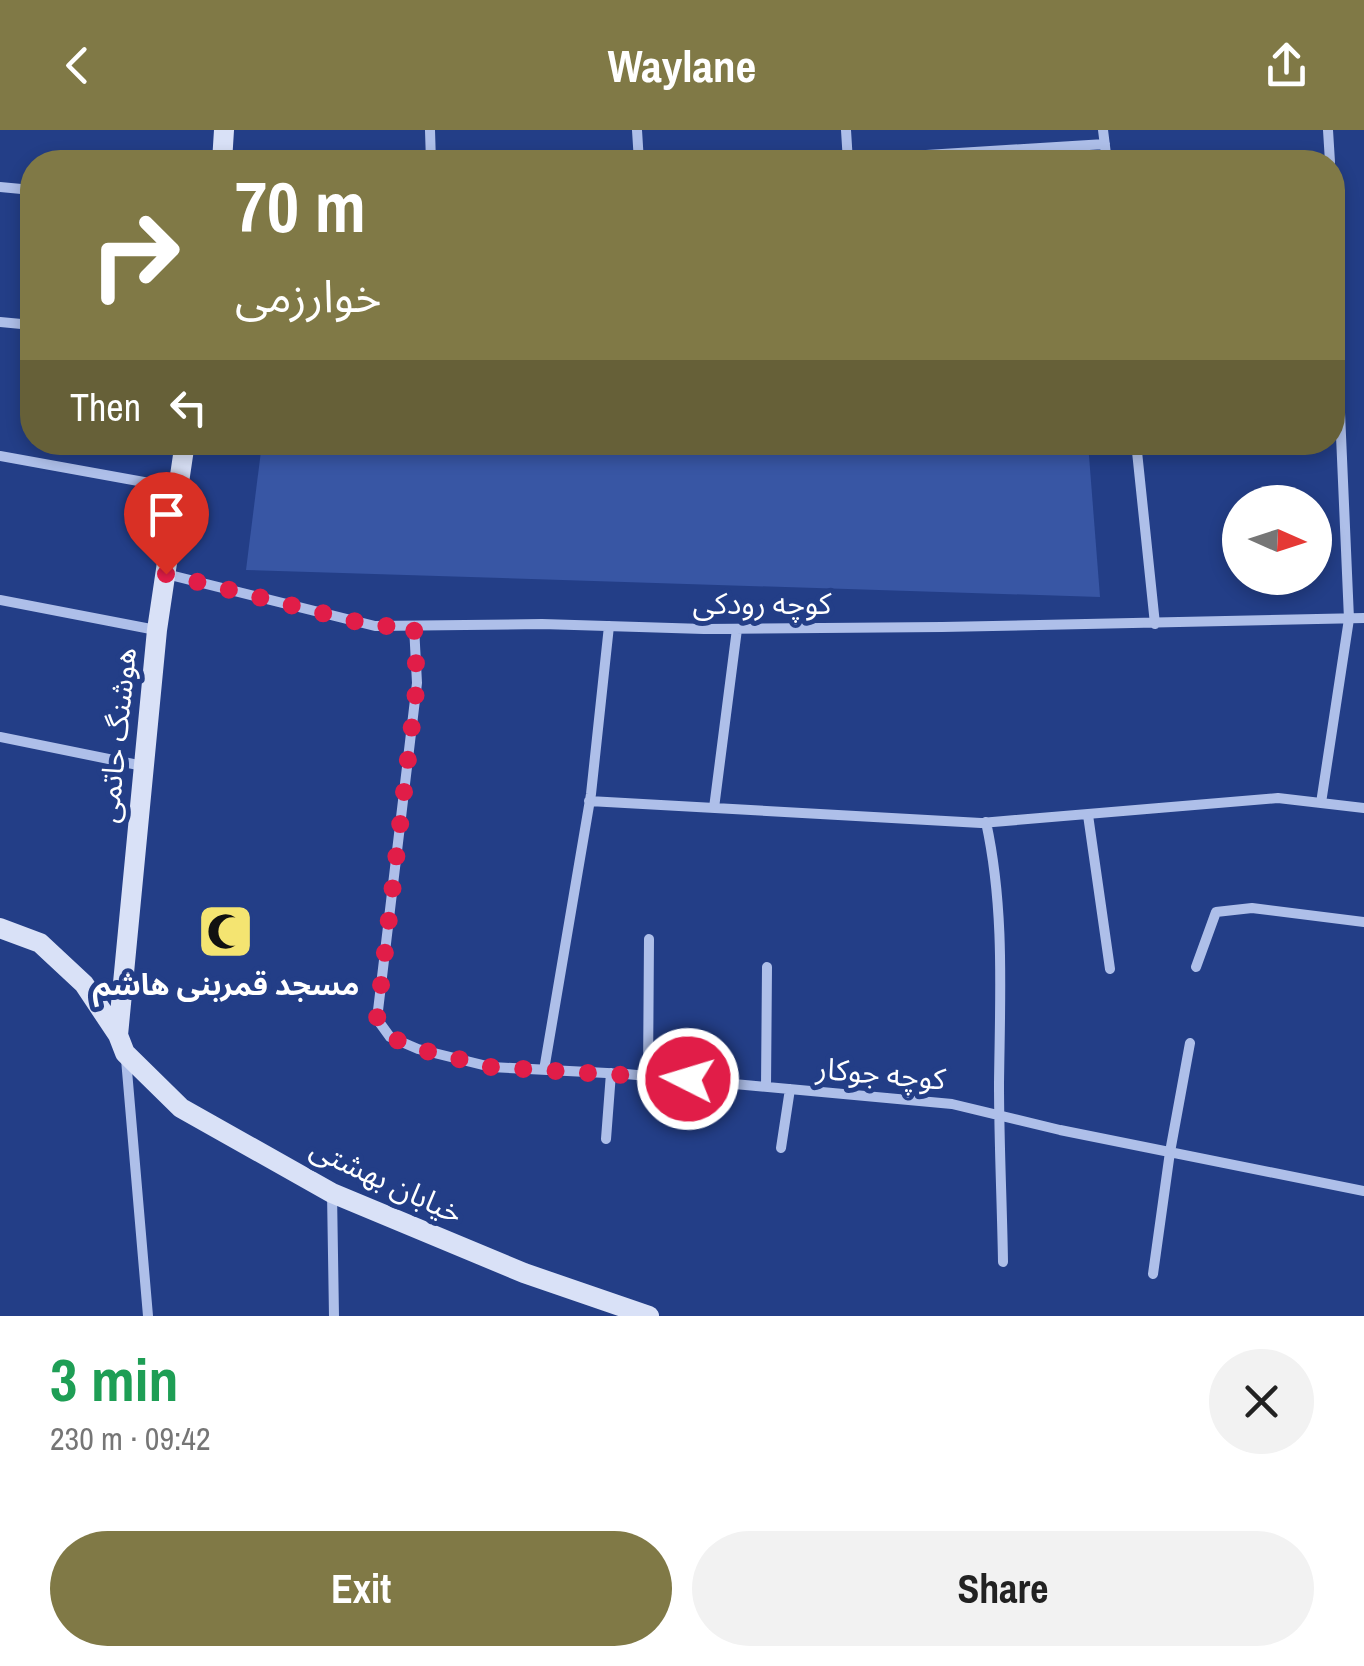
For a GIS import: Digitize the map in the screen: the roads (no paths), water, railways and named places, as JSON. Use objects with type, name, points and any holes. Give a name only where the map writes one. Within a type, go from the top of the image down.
[{"type":"main road","name":"هوشنگ حاتمی","points":[[122,1044],[143,766],[157,630],[182,455]]},
{"type":"main road","name":"خیابان بهشتی","points":[[0,928],[40,942],[84,984],[122,1044],[181,1108],[332,1193],[612,1310],[649,1316]]},
{"type":"street","points":[[1103,130],[1106,150]]},
{"type":"street","points":[[1019,150],[1105,144]]},
{"type":"street","points":[[1137,455],[1155,624]]},
{"type":"street","points":[[1321,803],[1349,618],[1342,455]]},
{"type":"street","points":[[0,456],[178,488]]},
{"type":"street","name":"کوچه رودکی","points":[[166,574],[374,626],[737,628],[1364,618]]},
{"type":"street","points":[[0,600],[157,630]]},
{"type":"street","name":"کوچه جوکار","points":[[414,626],[417,683],[377,1019],[390,1037],[418,1049],[491,1067],[611,1073],[952,1104],[1060,1130],[1364,1191]]},
{"type":"street","points":[[544,1070],[589,801],[609,626]]},
{"type":"street","points":[[714,808],[737,628]]},
{"type":"street","points":[[0,738],[143,766]]},
{"type":"street","points":[[589,801],[986,822],[1278,798],[1364,808]]},
{"type":"street","points":[[1088,815],[1110,968]]},
{"type":"street","points":[[986,822],[994,858],[1001,933],[999,1114],[1004,1262]]},
{"type":"street","points":[[1196,967],[1216,912],[1252,908],[1364,922]]},
{"type":"street","points":[[648,1076],[649,939]]},
{"type":"street","points":[[766,1086],[768,967]]},
{"type":"street","points":[[122,1044],[148,1316]]},
{"type":"street","points":[[1153,1274],[1190,1044]]},
{"type":"street","points":[[606,1139],[611,1073]]},
{"type":"street","points":[[781,1148],[790,1089]]},
{"type":"street","points":[[332,1193],[334,1316]]},
{"type":"place","name":"مسجد قمربنی هاشم","points":[[226,931]]}]
